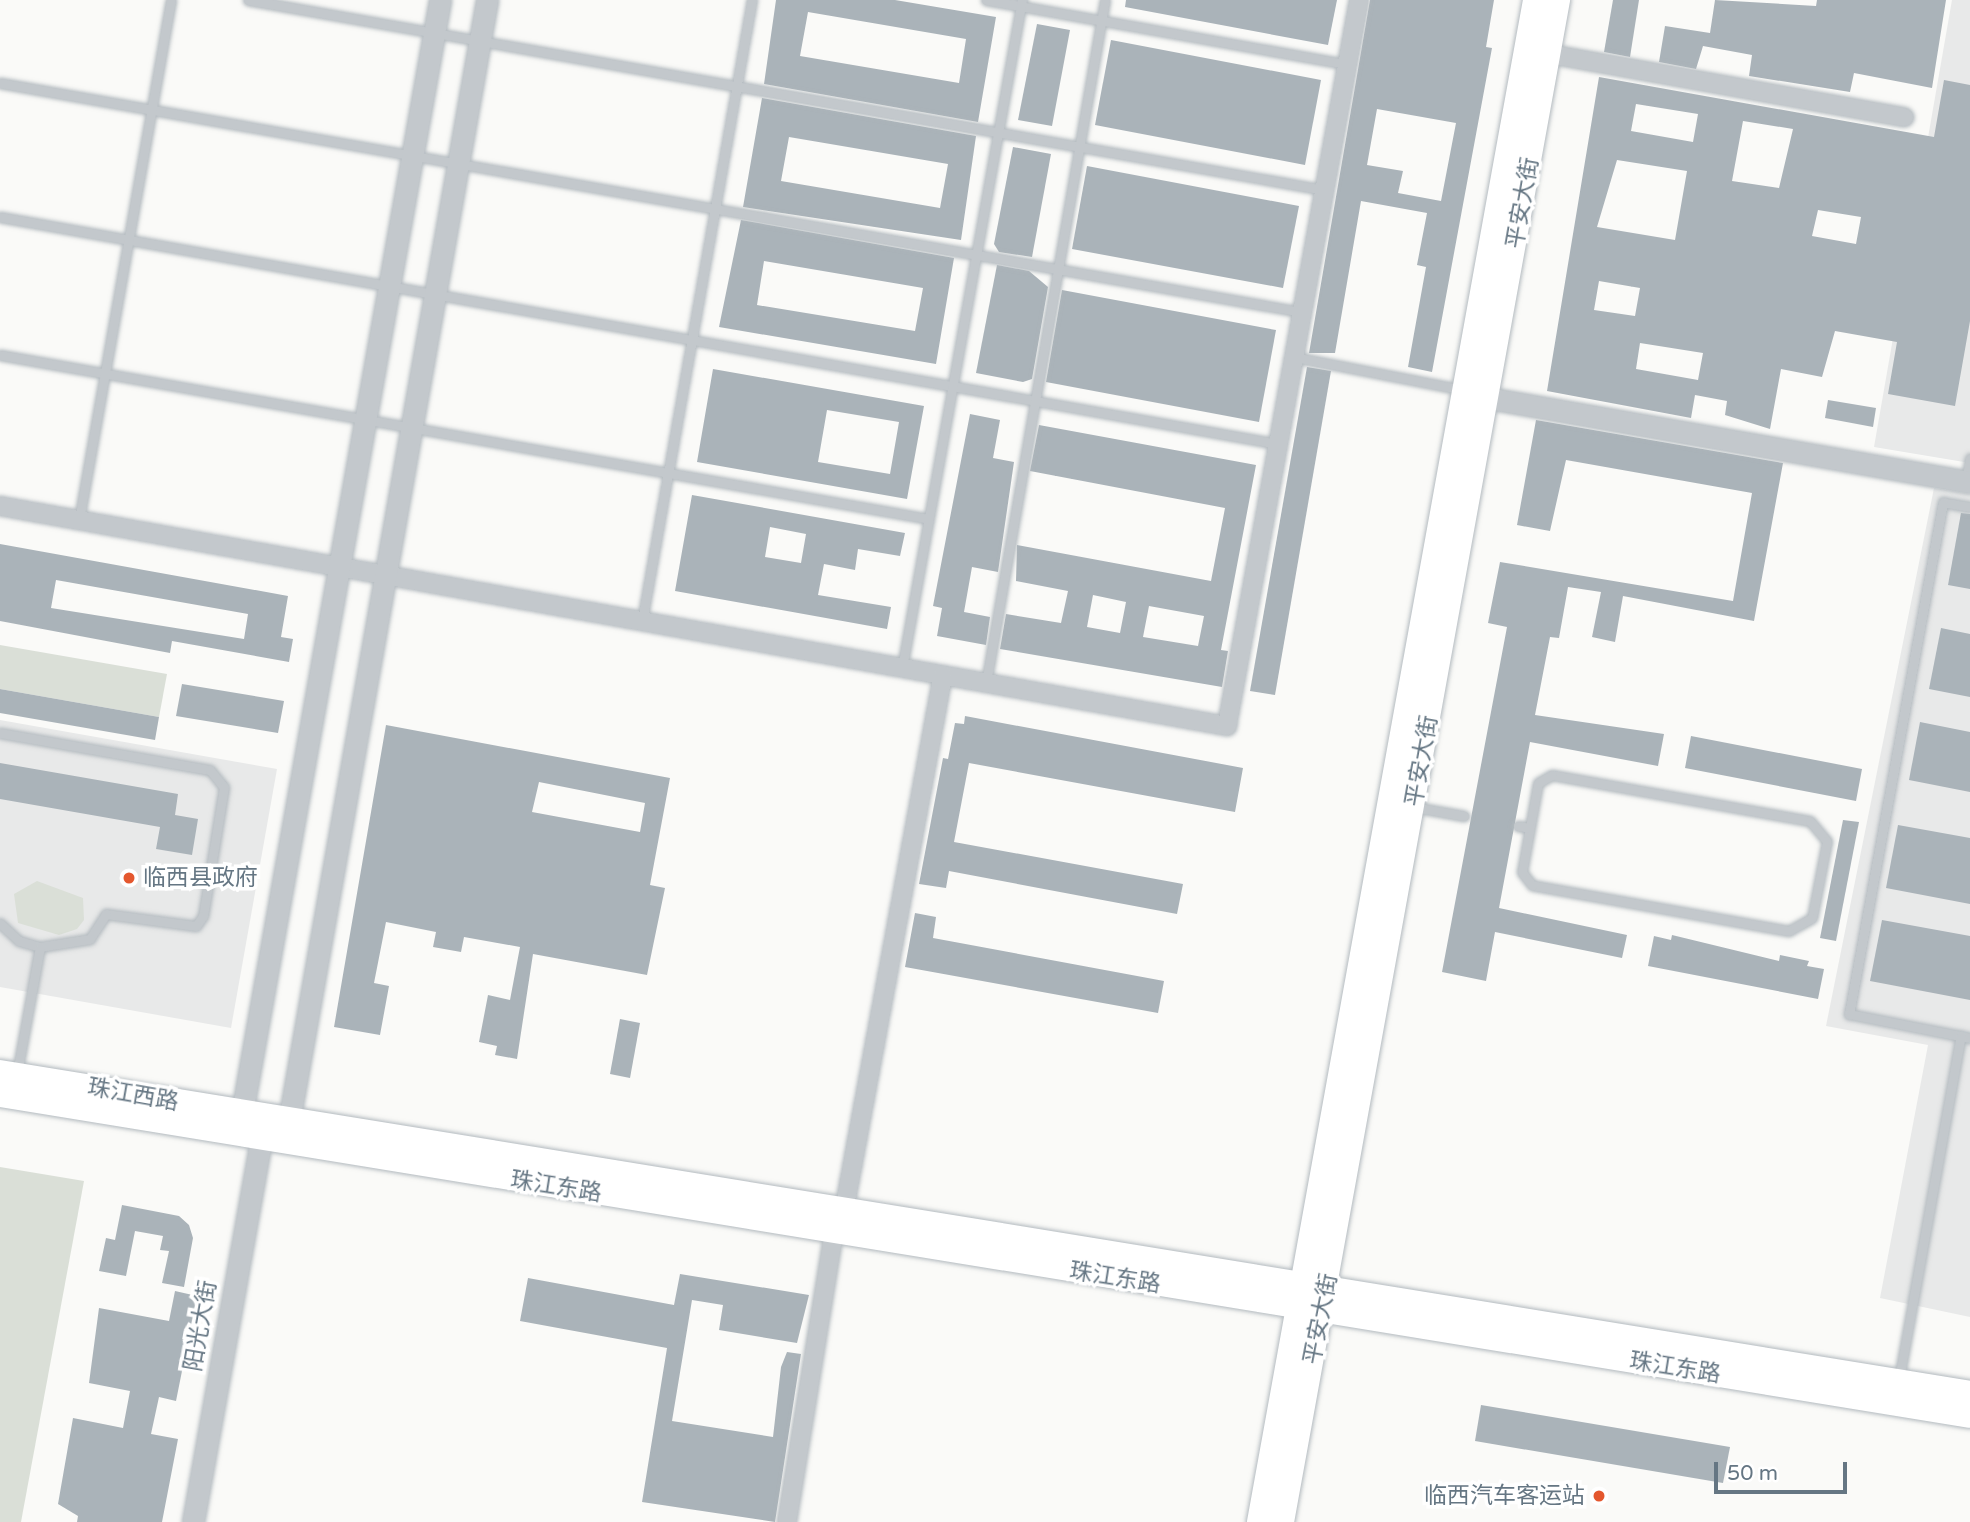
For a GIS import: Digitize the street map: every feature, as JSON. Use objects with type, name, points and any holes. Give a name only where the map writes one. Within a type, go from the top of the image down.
[{"type":"main road","name":"平安大街","points":[[1259,1522],[1313,1296],[1414,807],[1535,0]]},
{"type":"main road","name":"平安大街","points":[[1282,1522],[1313,1296],[1477,394],[1558,0]]},
{"type":"main road","name":"珠江西路","points":[[8,1074],[264,1122]]},
{"type":"main road","name":"珠江西路","points":[[0,1095],[264,1122]]},
{"type":"main road","points":[[264,1122],[839,1222],[1313,1296]]},
{"type":"main road","name":"珠江东路","points":[[264,1122],[839,1222]]},
{"type":"main road","name":"珠江东路","points":[[1313,1296],[1970,1393]]},
{"type":"main road","name":"珠江东路","points":[[1313,1296],[1970,1416]]},
{"type":"street","points":[[264,1122],[339,567],[440,0]]},
{"type":"street","points":[[264,1122],[387,575],[487,0]]},
{"type":"street","points":[[0,506],[1227,726],[1359,0]]},
{"type":"street","points":[[1549,54],[1903,117]]},
{"type":"street","points":[[1477,394],[1968,481]]},
{"type":"street","points":[[787,1522],[839,1222],[943,675]]},
{"type":"street","name":"阳光大街","points":[[193,1522],[264,1122]]},
{"type":"lane","points":[[79,520],[172,0]]},
{"type":"lane","points":[[248,0],[1324,190]]},
{"type":"lane","points":[[642,621],[752,0]]},
{"type":"lane","points":[[986,0],[1022,3],[1102,21],[1347,64]]},
{"type":"lane","points":[[986,683],[1105,0]]},
{"type":"lane","points":[[902,668],[1022,3]]},
{"type":"lane","points":[[0,83],[1302,312]]},
{"type":"lane","points":[[0,217],[1278,444]]},
{"type":"lane","points":[[0,355],[929,519]]},
{"type":"lane","points":[[1294,356],[1477,394]]},
{"type":"lane","points":[[1968,481],[1970,458]]},
{"type":"lane","points":[[1898,1382],[1965,1037],[1849,1014],[1943,502],[1970,507]]},
{"type":"lane","points":[[0,733],[210,770],[224,787],[203,916],[196,926],[106,914],[90,939],[40,947],[8,935],[0,923]]},
{"type":"lane","points":[[1552,775],[1810,821],[1827,841],[1812,918],[1789,931],[1532,885],[1522,872],[1530,828],[1538,783],[1552,775]]},
{"type":"lane","points":[[1414,807],[1464,816]]},
{"type":"lane","points":[[1518,826],[1530,828]]},
{"type":"lane","points":[[8,1074],[40,947]]},
{"type":"shaded area","points":[[1952,0],[1970,0],[1970,463],[1874,447]]},
{"type":"shaded area","points":[[1934,488],[1970,494],[1970,1317],[1880,1298],[1928,1045],[1826,1026]]},
{"type":"shaded area","points":[[0,645],[167,674],[159,717],[0,689]]},
{"type":"shaded area","name":"临西县政府","points":[[0,720],[277,769],[231,1028],[0,987]]},
{"type":"shaded area","points":[[37,881],[83,898],[84,920],[77,929],[59,935],[18,923],[14,894]]},
{"type":"shaded area","points":[[0,1167],[84,1181],[21,1522],[0,1522]]},
{"type":"building","points":[[776,0],[895,0],[996,17],[978,122],[764,84]],"holes":[[[808,12],[966,39],[959,83],[800,56]]]},
{"type":"building","points":[[1126,0],[1337,0],[1328,45],[1125,7]]},
{"type":"building","points":[[1370,0],[1494,0],[1486,47],[1492,48],[1432,372],[1408,367],[1426,267],[1417,265],[1427,213],[1361,201],[1335,353],[1309,353]],"holes":[[[1377,109],[1456,123],[1441,201],[1398,193],[1403,171],[1367,165]]]},
{"type":"building","points":[[1613,0],[1639,0],[1630,57],[1604,52]]},
{"type":"building","points":[[1715,0],[1816,6],[1817,0],[1946,0],[1932,88],[1854,73],[1850,92],[1749,76],[1752,55],[1703,46],[1696,69],[1659,62],[1665,26],[1710,33]]},
{"type":"building","points":[[1037,24],[1070,30],[1052,126],[1018,120]]},
{"type":"building","points":[[1111,40],[1321,80],[1305,165],[1095,125]]},
{"type":"building","points":[[1599,77],[1934,137],[1944,80],[1970,85],[1970,321],[1955,406],[1888,394],[1897,342],[1835,331],[1822,377],[1781,369],[1770,429],[1725,415],[1727,401],[1695,395],[1691,418],[1547,391]],"holes":[[[1636,104],[1698,114],[1693,142],[1631,131]],[[1743,121],[1793,129],[1779,188],[1732,181]],[[1617,160],[1687,171],[1675,240],[1597,227]],[[1818,210],[1861,217],[1856,244],[1812,236]],[[1599,281],[1640,288],[1635,316],[1594,310]],[[1640,343],[1703,353],[1698,380],[1636,369]]]},
{"type":"building","points":[[762,98],[976,136],[961,240],[743,207]],"holes":[[[789,137],[948,164],[940,208],[781,181]]]},
{"type":"building","points":[[1013,147],[1051,154],[1032,257],[999,252],[994,244]]},
{"type":"building","points":[[1087,166],[1299,206],[1283,288],[1072,249]]},
{"type":"building","points":[[741,220],[954,258],[936,364],[719,327]],"holes":[[[764,261],[923,288],[915,331],[757,305]]]},
{"type":"building","points":[[997,265],[1029,271],[1048,287],[1032,379],[1023,382],[976,373]]},
{"type":"building","points":[[1062,290],[1276,330],[1259,422],[1046,382]]},
{"type":"building","points":[[1307,367],[1331,371],[1275,695],[1250,691]]},
{"type":"building","points":[[713,369],[924,406],[907,499],[697,462]],"holes":[[[827,410],[899,422],[890,474],[818,462]]]},
{"type":"building","points":[[1828,400],[1876,408],[1873,427],[1825,418]]},
{"type":"building","points":[[970,414],[1000,420],[993,458],[1014,462],[998,572],[972,567],[964,612],[990,617],[986,645],[937,636],[942,608],[933,606]]},
{"type":"building","points":[[1536,420],[1783,463],[1754,621],[1623,596],[1615,642],[1592,637],[1601,592],[1568,587],[1559,638],[1550,637],[1535,715],[1664,734],[1658,766],[1530,742],[1499,908],[1627,935],[1622,958],[1495,932],[1486,981],[1442,972],[1507,627],[1488,623],[1500,562],[1733,601],[1752,493],[1566,460],[1550,531],[1517,525]]},
{"type":"building","points":[[1039,425],[1256,465],[1221,650],[1228,651],[1222,687],[1000,649],[1006,614],[1061,623],[1068,591],[1016,581],[1017,545],[1211,581],[1225,508],[1030,471]],"holes":[[[1093,595],[1126,602],[1120,633],[1087,627]],[[1149,606],[1204,616],[1198,646],[1143,637]]]},
{"type":"building","points":[[692,495],[905,533],[900,556],[858,549],[855,570],[824,564],[818,595],[891,607],[887,629],[675,591]],"holes":[[[770,527],[806,534],[801,563],[765,557]]]},
{"type":"building","points":[[1961,513],[1970,514],[1970,589],[1948,585]]},
{"type":"building","points":[[0,544],[288,596],[281,637],[293,639],[289,662],[172,641],[170,653],[0,621]],"holes":[[[56,580],[248,614],[244,639],[51,608]]]},
{"type":"building","points":[[1941,628],[1970,634],[1970,697],[1929,689]]},
{"type":"building","points":[[182,684],[284,701],[278,733],[176,716]]},
{"type":"building","points":[[0,689],[159,717],[155,740],[0,713]]},
{"type":"building","points":[[965,716],[1243,768],[1235,812],[969,763],[954,842],[1183,884],[1177,914],[949,871],[946,888],[919,884],[943,758],[948,759],[955,723],[964,724]]},
{"type":"building","points":[[1920,722],[1970,732],[1970,792],[1909,780]]},
{"type":"building","points":[[386,725],[670,778],[650,885],[665,888],[647,975],[533,954],[517,1059],[495,1055],[497,1046],[479,1042],[488,995],[510,1000],[520,947],[464,937],[461,952],[433,947],[436,932],[386,922],[374,983],[389,986],[380,1035],[334,1027]],"holes":[[[539,782],[645,803],[640,832],[532,812]]]},
{"type":"building","points":[[1691,736],[1862,769],[1856,801],[1685,768]]},
{"type":"building","points":[[0,763],[178,794],[175,815],[198,819],[192,855],[156,849],[160,827],[0,799]]},
{"type":"building","points":[[1843,820],[1859,822],[1836,941],[1820,938]]},
{"type":"building","points":[[1898,825],[1970,838],[1970,904],[1886,888]]},
{"type":"building","points":[[915,913],[936,917],[933,938],[1164,981],[1158,1013],[905,967]]},
{"type":"building","points":[[1882,920],[1970,936],[1970,1000],[1870,981]]},
{"type":"building","points":[[1672,935],[1779,961],[1780,955],[1809,961],[1807,966],[1824,969],[1818,999],[1648,966],[1654,936],[1671,940]]},
{"type":"building","points":[[620,1019],[640,1023],[630,1078],[610,1074]]},
{"type":"building","points":[[122,1205],[179,1216],[189,1225],[193,1238],[184,1287],[162,1283],[169,1251],[160,1250],[163,1236],[135,1231],[126,1276],[99,1271],[106,1238],[115,1240]]},
{"type":"building","points":[[680,1274],[809,1295],[797,1343],[719,1330],[723,1305],[692,1300],[672,1421],[773,1437],[781,1367],[787,1352],[801,1354],[775,1522],[642,1502],[667,1348],[520,1321],[528,1278],[674,1305]]},
{"type":"building","points":[[175,1291],[197,1296],[176,1401],[159,1397],[151,1434],[178,1439],[162,1522],[77,1522],[78,1516],[58,1504],[73,1418],[123,1428],[130,1391],[89,1383],[99,1308],[169,1321]]},
{"type":"building","points":[[1481,1405],[1730,1447],[1723,1483],[1475,1441]]},
{"type":"place","name":"临西县政府","points":[[129,878]]},
{"type":"place","name":"临西汽车客运站","points":[[1599,1496]]}]
